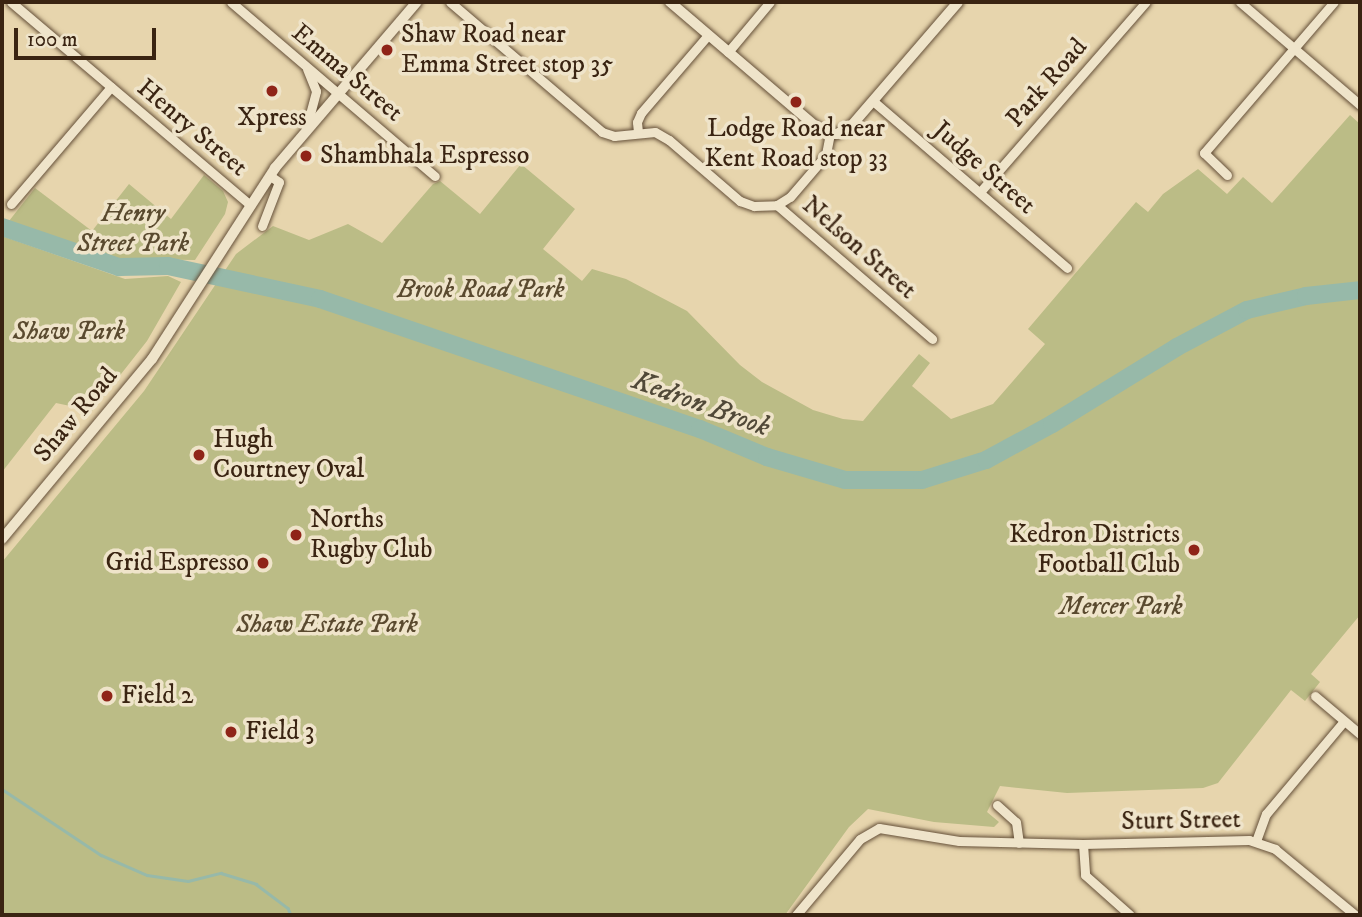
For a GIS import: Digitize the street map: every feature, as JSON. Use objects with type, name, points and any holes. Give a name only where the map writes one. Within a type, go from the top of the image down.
[{"type":"street","name":"Henry Street","points":[[11,2],[250,205]]},
{"type":"street","name":"Emma Street","points":[[231,2],[435,176]]},
{"type":"street","name":"Shaw Road","points":[[2,539],[152,359],[270,176],[306,130],[417,2]]},
{"type":"street","name":"Nelson Street","points":[[450,2],[602,132],[614,136],[638,132],[663,135],[746,204],[777,205],[932,339]]},
{"type":"street","points":[[670,2],[815,126],[830,134],[845,131],[958,2]]},
{"type":"street","points":[[728,52],[771,2]]},
{"type":"street","name":"Park Road","points":[[980,192],[1146,2]]},
{"type":"street","points":[[1240,2],[1360,105]]},
{"type":"street","points":[[1227,175],[1204,153],[1334,2]]},
{"type":"street","points":[[638,132],[637,122],[641,113],[708,35]]},
{"type":"street","points":[[306,66],[316,91],[306,130]]},
{"type":"street","points":[[11,204],[111,87]]},
{"type":"street","name":"Judge Street","points":[[873,101],[1067,268]]},
{"type":"street","points":[[777,205],[790,197],[826,154],[830,134]]},
{"type":"street","points":[[262,226],[279,182],[270,176]]},
{"type":"street","points":[[1315,696],[1360,734]]},
{"type":"street","name":"Sturt Street","points":[[796,915],[860,839],[879,828],[935,839],[1019,843],[1256,841],[1266,814],[1344,720]]},
{"type":"street","points":[[997,805],[1016,822],[1019,843]]},
{"type":"street","points":[[1256,841],[1275,849],[1355,915]]},
{"type":"street","points":[[1083,844],[1085,876],[1130,915]]},
{"type":"green space","points":[[1350,115],[1360,124],[1360,615],[1311,674],[1320,682],[1305,701],[1291,690],[1218,783],[1203,788],[1067,793],[1000,786],[987,812],[999,822],[994,827],[934,822],[868,809],[849,827],[785,915],[2,915],[2,562],[144,391],[236,254],[273,226],[309,240],[348,224],[382,243],[433,184],[440,181],[480,214],[521,164],[575,209],[543,249],[582,281],[592,269],[626,279],[687,311],[740,365],[762,382],[813,410],[843,419],[863,421],[919,354],[930,363],[912,386],[951,419],[993,404],[1045,344],[1028,329],[1136,202],[1148,212],[1163,194],[1198,169],[1227,194],[1243,177],[1272,203]]},
{"type":"green space","name":"Henry Street Park","points":[[204,175],[223,191],[228,202],[225,214],[195,260],[119,259],[9,221],[35,188],[92,231],[129,184],[171,219]]},
{"type":"green space","name":"Shaw Park","points":[[2,236],[125,279],[168,276],[181,282],[147,341],[88,416],[75,407],[56,403],[2,472]]},
{"type":"waterway","name":"Kedron Brook","points":[[2,227],[119,267],[168,266],[320,299],[700,429],[767,457],[845,480],[922,480],[986,460],[1052,424],[1177,347],[1247,310],[1306,296],[1360,290]]},
{"type":"waterway","points":[[2,789],[101,855],[147,875],[188,881],[221,873],[256,884],[288,908],[291,915]]},
{"type":"place","name":"Shaw Road near Emma Street stop 35","points":[[387,50]]},
{"type":"place","name":"Xpress","points":[[272,91]]},
{"type":"place","name":"Lodge Road near Kent Road stop 33","points":[[796,102]]},
{"type":"place","name":"Shambhala Espresso","points":[[306,156]]},
{"type":"place","name":"Hugh Courtney Oval","points":[[199,455]]},
{"type":"place","name":"Norths Rugby Club","points":[[296,535]]},
{"type":"place","name":"Kedron Districts Football Club","points":[[1194,550]]},
{"type":"place","name":"Grid Espresso","points":[[263,563]]},
{"type":"place","name":"Field 2","points":[[107,696]]},
{"type":"place","name":"Field 3","points":[[231,732]]},
{"type":"park label","name":"Brook Road Park","points":[[481,290]]},
{"type":"park label","name":"Mercer Park","points":[[1121,607]]},
{"type":"park label","name":"Shaw Estate Park","points":[[327,625]]}]
